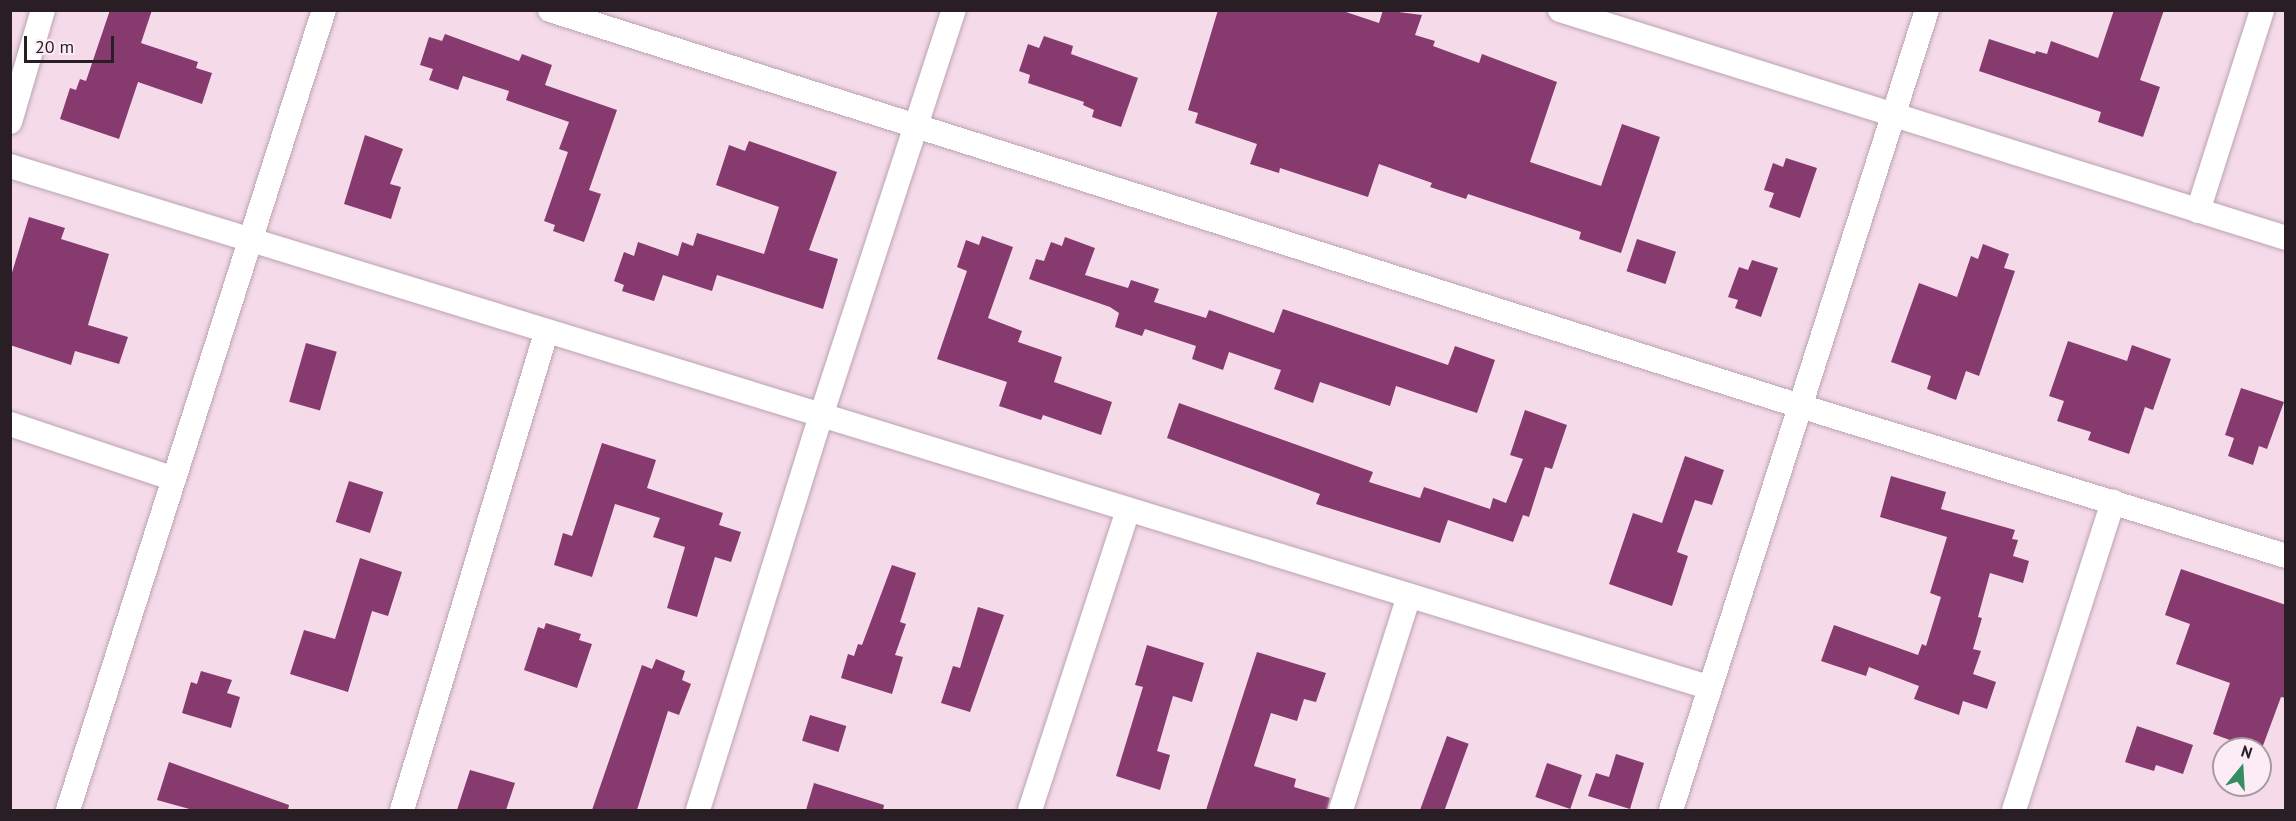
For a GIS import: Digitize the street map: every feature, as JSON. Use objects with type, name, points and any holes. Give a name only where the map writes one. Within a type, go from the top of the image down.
[{"type":"street","points":[[10,122],[43,10]]},
{"type":"street","points":[[69,810],[324,10]]},
{"type":"street","points":[[550,10],[1800,406],[2286,556]]},
{"type":"street","points":[[698,810],[821,416],[954,10]]},
{"type":"street","points":[[1560,10],[1595,16],[1891,117],[2286,238]]},
{"type":"street","points":[[1671,810],[1708,687],[1927,10]]},
{"type":"street","points":[[2198,211],[2262,10]]},
{"type":"street","points":[[10,166],[250,243],[1708,687]]},
{"type":"street","points":[[402,810],[546,332]]},
{"type":"street","points":[[10,424],[174,479]]},
{"type":"street","points":[[2014,810],[2113,502]]},
{"type":"street","points":[[1030,810],[1128,510]]},
{"type":"street","points":[[1341,810],[1409,596]]},
{"type":"building","points":[[110,10],[152,10],[141,43],[198,62],[196,68],[212,73],[202,104],[138,82],[119,139],[60,119],[70,88],[76,90],[80,79],[86,81]]},
{"type":"building","points":[[1218,10],[1340,10],[1379,23],[1383,10],[1422,15],[1415,35],[1435,41],[1433,46],[1479,63],[1482,54],[1557,82],[1530,162],[1601,186],[1622,124],[1660,137],[1621,253],[1579,239],[1581,232],[1468,194],[1466,199],[1430,187],[1432,183],[1379,164],[1368,197],[1280,168],[1279,173],[1250,164],[1257,144],[1195,123],[1198,113],[1188,110]]},
{"type":"building","points":[[2114,10],[2164,10],[2140,80],[2160,87],[2143,137],[2098,122],[2101,112],[1979,71],[1989,39],[2035,54],[2036,51],[2047,54],[2051,41],[2098,58]]},
{"type":"building","points":[[445,34],[519,61],[522,54],[552,65],[545,85],[617,110],[589,190],[601,194],[584,242],[553,231],[555,225],[544,221],[568,152],[559,149],[569,122],[506,100],[509,91],[463,76],[458,90],[429,80],[433,69],[420,65],[429,37],[442,41]]},
{"type":"building","points":[[1044,36],[1073,46],[1071,54],[1138,78],[1121,127],[1092,117],[1094,110],[1083,105],[1084,102],[1028,83],[1030,75],[1019,71],[1028,44],[1039,48]]},
{"type":"building","points":[[365,135],[403,149],[390,184],[401,187],[391,219],[344,204]]},
{"type":"building","points":[[749,141],[837,172],[809,250],[838,259],[823,309],[717,275],[712,291],[663,275],[654,301],[622,291],[624,285],[614,281],[624,252],[634,256],[638,242],[678,256],[682,242],[693,246],[697,233],[764,254],[779,207],[716,185],[729,145],[745,151]]},
{"type":"building","points":[[1786,158],[1817,168],[1800,218],[1769,207],[1774,193],[1764,190],[1773,163],[1783,167]]},
{"type":"building","points":[[29,217],[65,228],[61,239],[109,254],[88,325],[128,337],[119,364],[75,351],[71,365],[10,345],[10,279]]},
{"type":"building","points":[[982,236],[1013,247],[988,318],[1022,331],[1018,342],[1062,357],[1054,382],[1112,402],[1101,435],[1043,415],[1041,420],[999,406],[1007,382],[937,359],[967,271],[957,267],[966,240],[979,245]]},
{"type":"building","points":[[1065,237],[1095,248],[1085,275],[1128,288],[1131,280],[1159,289],[1154,302],[1206,318],[1209,310],[1274,333],[1283,309],[1448,365],[1455,346],[1495,360],[1477,413],[1396,386],[1390,406],[1320,382],[1313,403],[1274,389],[1281,370],[1229,352],[1223,370],[1192,359],[1196,346],[1145,329],[1142,336],[1115,327],[1119,313],[1110,307],[1029,279],[1036,259],[1044,261],[1051,242],[1062,246]]},
{"type":"building","points":[[1637,239],[1676,252],[1665,284],[1626,271]]},
{"type":"building","points":[[1983,244],[2009,254],[2004,268],[2015,271],[1979,376],[1966,371],[1956,400],[1927,389],[1931,376],[1891,362],[1919,283],[1957,297],[1971,256],[1978,259]]},
{"type":"building","points":[[1752,260],[1778,268],[1761,317],[1735,308],[1738,300],[1728,297],[1739,267],[1748,270]]},
{"type":"building","points":[[2068,341],[2127,361],[2132,345],[2171,359],[2153,410],[2145,407],[2129,454],[2088,440],[2091,432],[2057,421],[2064,401],[2049,396]]},
{"type":"building","points":[[306,343],[337,352],[320,410],[289,402]]},
{"type":"building","points":[[2241,388],[2284,402],[2267,449],[2259,446],[2253,465],[2228,456],[2234,438],[2225,435]]},
{"type":"building","points":[[1179,403],[1373,472],[1369,482],[1420,498],[1424,487],[1490,509],[1493,498],[1506,503],[1523,459],[1510,455],[1525,410],[1567,425],[1552,469],[1545,467],[1529,517],[1523,515],[1513,542],[1448,520],[1440,543],[1316,504],[1320,494],[1167,438]]},
{"type":"building","points":[[602,443],[656,460],[647,488],[723,513],[719,525],[741,532],[731,562],[715,557],[697,617],[667,608],[685,547],[653,537],[660,518],[615,504],[592,577],[554,565],[563,533],[572,536]]},
{"type":"building","points":[[1685,456],[1724,470],[1712,505],[1695,500],[1677,552],[1688,556],[1672,606],[1609,584],[1633,513],[1662,523]]},
{"type":"building","points":[[1891,476],[1946,492],[1941,509],[2015,530],[2012,539],[2018,540],[2013,556],[2029,561],[2023,583],[1990,573],[1978,617],[1982,618],[1973,649],[1981,651],[1973,674],[1996,682],[1987,709],[1963,701],[1959,715],[1914,699],[1919,686],[1869,667],[1866,676],[1821,661],[1834,625],[1918,655],[1922,644],[1926,646],[1941,597],[1930,593],[1947,537],[1880,517]]},
{"type":"building","points":[[349,481],[383,492],[370,533],[336,522]]},
{"type":"building","points":[[360,558],[402,572],[388,616],[372,611],[348,692],[290,674],[304,630],[335,639]]},
{"type":"building","points":[[892,565],[916,573],[900,622],[906,624],[895,655],[903,657],[892,694],[841,678],[848,654],[854,656],[858,644],[862,645]]},
{"type":"building","points":[[2181,569],[2286,605],[2286,698],[2281,697],[2266,737],[2221,737],[2213,734],[2230,683],[2176,664],[2190,624],[2165,615]]},
{"type":"building","points":[[978,607],[1004,615],[970,712],[941,703],[953,666],[960,668]]},
{"type":"building","points":[[546,623],[581,634],[579,640],[592,644],[577,688],[524,670],[538,627],[544,629]]},
{"type":"building","points":[[1147,645],[1204,663],[1192,702],[1173,696],[1157,751],[1170,755],[1160,790],[1116,776],[1143,687],[1135,685]]},
{"type":"building","points":[[1257,652],[1326,673],[1316,702],[1304,699],[1297,721],[1271,713],[1254,766],[1296,779],[1294,787],[1330,798],[1327,810],[1206,810]]},
{"type":"building","points":[[656,659],[685,671],[682,680],[691,684],[679,715],[668,711],[637,810],[592,810],[642,665],[652,669]]},
{"type":"building","points":[[201,671],[232,680],[227,693],[240,697],[231,728],[182,713],[191,682],[197,684]]},
{"type":"building","points":[[810,715],[846,726],[838,752],[802,741]]},
{"type":"building","points":[[2137,726],[2193,745],[2183,774],[2156,765],[2154,771],[2125,762]]},
{"type":"building","points":[[1447,736],[1469,744],[1445,810],[1420,809]]},
{"type":"building","points":[[1616,754],[1644,763],[1630,809],[1588,796],[1596,773],[1609,777]]},
{"type":"building","points":[[169,762],[289,805],[288,810],[193,810],[157,800]]},
{"type":"building","points":[[1547,763],[1582,775],[1570,809],[1535,797]]},
{"type":"building","points":[[470,770],[515,783],[506,810],[457,810]]},
{"type":"building","points":[[814,783],[884,805],[883,810],[806,810]]}]
